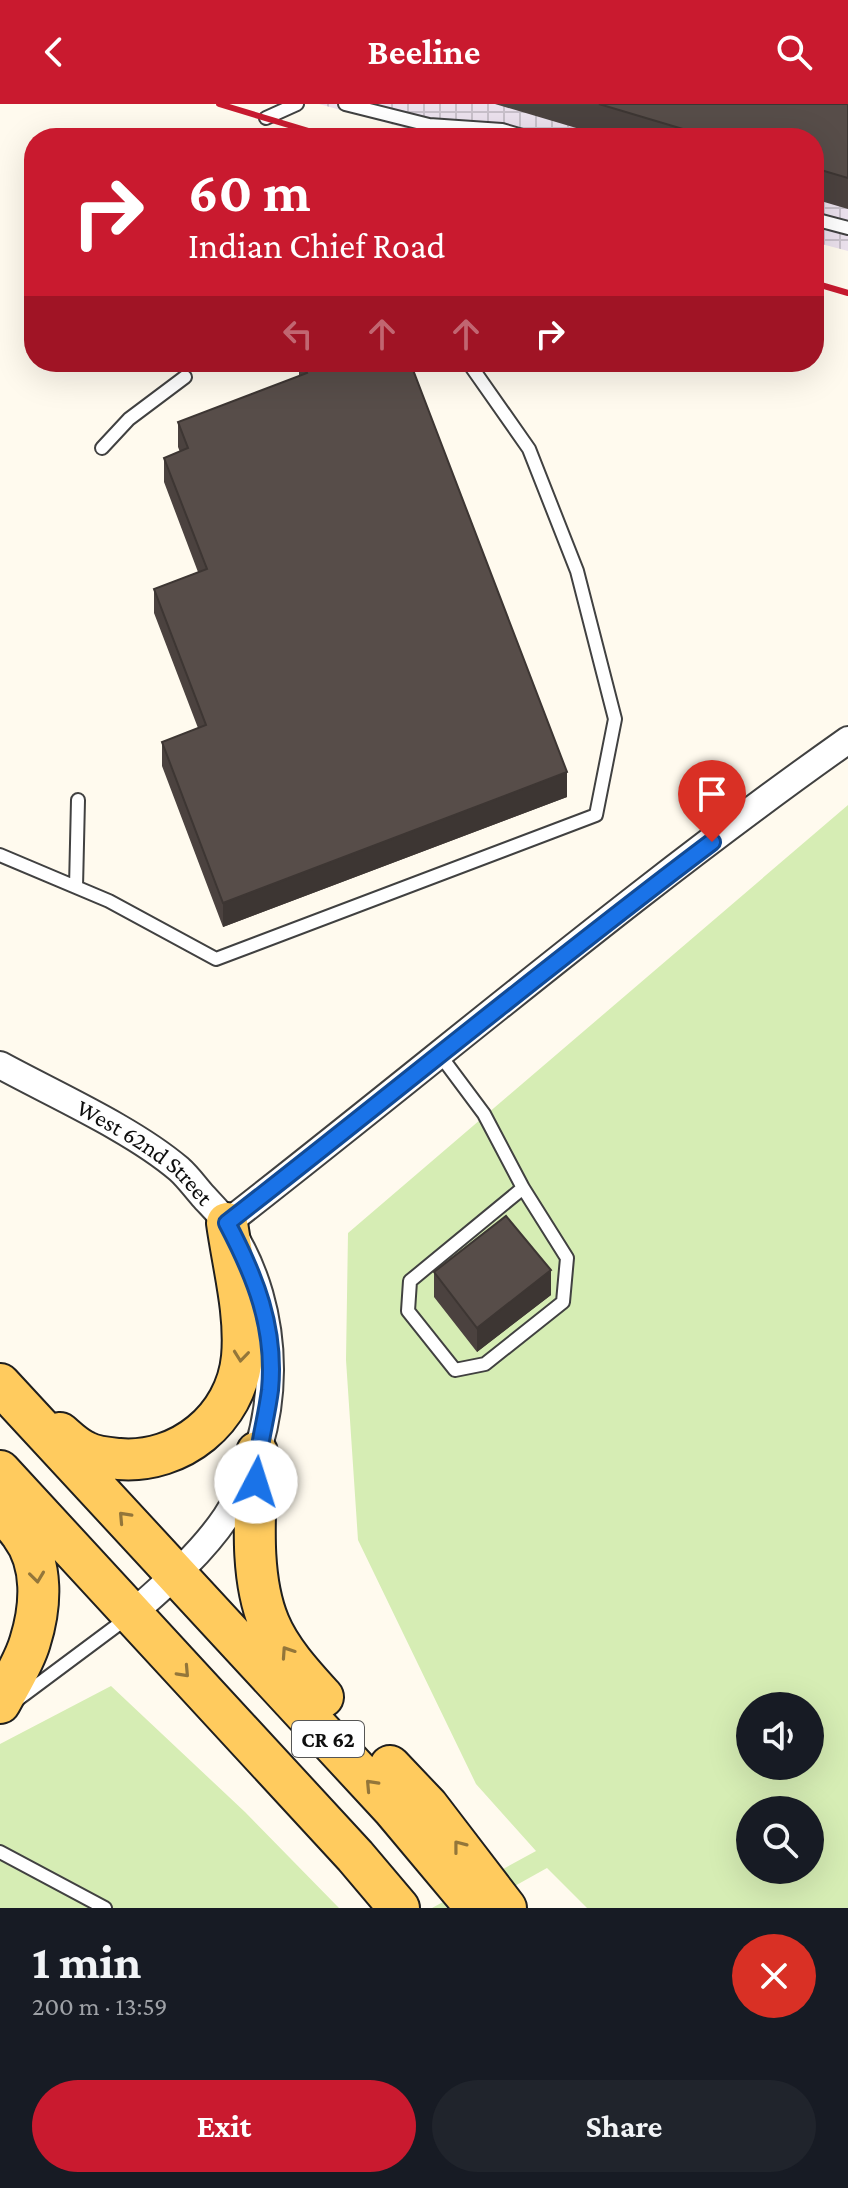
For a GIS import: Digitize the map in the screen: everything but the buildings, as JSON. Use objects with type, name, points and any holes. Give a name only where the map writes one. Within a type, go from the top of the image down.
[{"type":"main road","points":[[2,1386],[85,1452],[104,1458],[145,1459],[167,1454],[187,1444],[207,1429],[222,1410],[236,1387],[242,1358],[242,1326],[227,1223]]},
{"type":"main road","name":"CR 62","points":[[2,1386],[393,1809],[476,1908]]},
{"type":"main road","points":[[257,1452],[255,1542],[262,1601],[269,1624],[303,1675],[428,1806],[506,1908]]},
{"type":"main road","name":"CR 62","points":[[0,1471],[355,1856],[399,1908]]},
{"type":"main road","points":[[0,1511],[22,1535],[32,1554],[38,1573],[39,1598],[30,1643],[0,1703]]},
{"type":"street","points":[[227,1223],[594,931],[848,740]]},
{"type":"street","name":"West 62nd Street","points":[[0,1065],[134,1138],[179,1169],[227,1223],[262,1300],[271,1356],[270,1388],[265,1423],[246,1482],[225,1518],[177,1574],[133,1613]]},
{"type":"lane","points":[[266,118],[297,104]]},
{"type":"lane","points":[[345,104],[429,125],[473,128]]},
{"type":"lane","points":[[824,222],[848,228]]},
{"type":"lane","points":[[0,855],[109,901],[216,959],[596,815],[615,719],[577,571],[529,449],[475,372]]},
{"type":"lane","points":[[102,448],[129,419],[185,377]]},
{"type":"lane","points":[[76,887],[78,800]]},
{"type":"lane","points":[[440,1055],[484,1114],[523,1188],[567,1258],[563,1302],[485,1364],[455,1370],[408,1311],[410,1281],[523,1188]]},
{"type":"lane","points":[[0,1712],[133,1613]]},
{"type":"lane","points":[[0,1852],[105,1908]]},
{"type":"shaded area","points":[[319,104],[848,104],[848,251],[824,245],[824,128],[405,128]]},
{"type":"green space","points":[[848,805],[848,1908],[587,1908],[547,1868],[475,1908],[432,1908],[536,1851],[476,1784],[358,1540],[346,1360],[348,1233]]},
{"type":"green space","points":[[111,1686],[245,1812],[339,1908],[0,1908],[0,1744]]},
{"type":"railway","points":[[219,104],[299,128]]},
{"type":"railway","points":[[824,286],[848,293]]},
{"type":"route","points":[[256,1482],[257,1452],[270,1388],[271,1356],[262,1300],[227,1223],[363,1118],[594,931],[712,842]]}]
